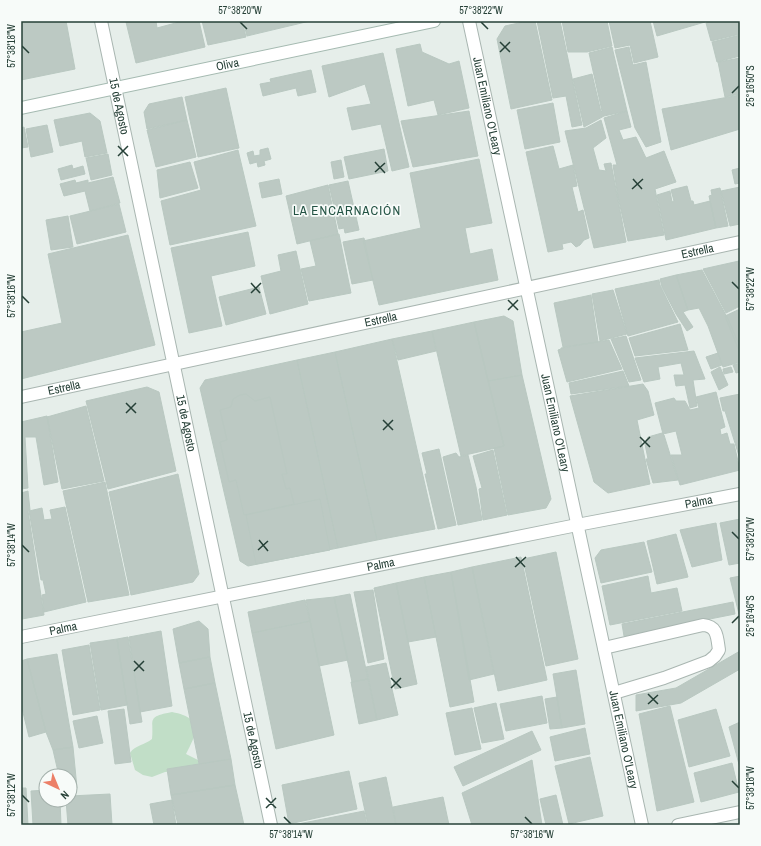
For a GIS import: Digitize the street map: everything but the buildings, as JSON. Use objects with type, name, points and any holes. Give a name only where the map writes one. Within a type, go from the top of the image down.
[{"type":"street","name":"15 de Agosto","points":[[101,21],[271,825]]},
{"type":"street","name":"Oliva","points":[[21,108],[434,21]]},
{"type":"street","name":"Juan Emiliano O'Leary","points":[[469,21],[642,825]]},
{"type":"street","name":"Estrella","points":[[21,397],[740,242]]},
{"type":"street","name":"Palma","points":[[21,637],[577,525],[740,494]]},
{"type":"street","points":[[604,648],[703,625],[710,625],[715,630],[719,650],[709,661],[664,678],[614,693]]},
{"type":"street","points":[[678,825],[740,812]]},
{"type":"green space","points":[[172,712],[189,718],[193,722],[195,732],[186,754],[198,760],[198,769],[165,772],[152,777],[143,775],[135,770],[130,753],[135,748],[152,739],[152,723],[155,717]]},
{"type":"district","name":"LA ENCARNACIÓN","points":[[347,210]]}]
